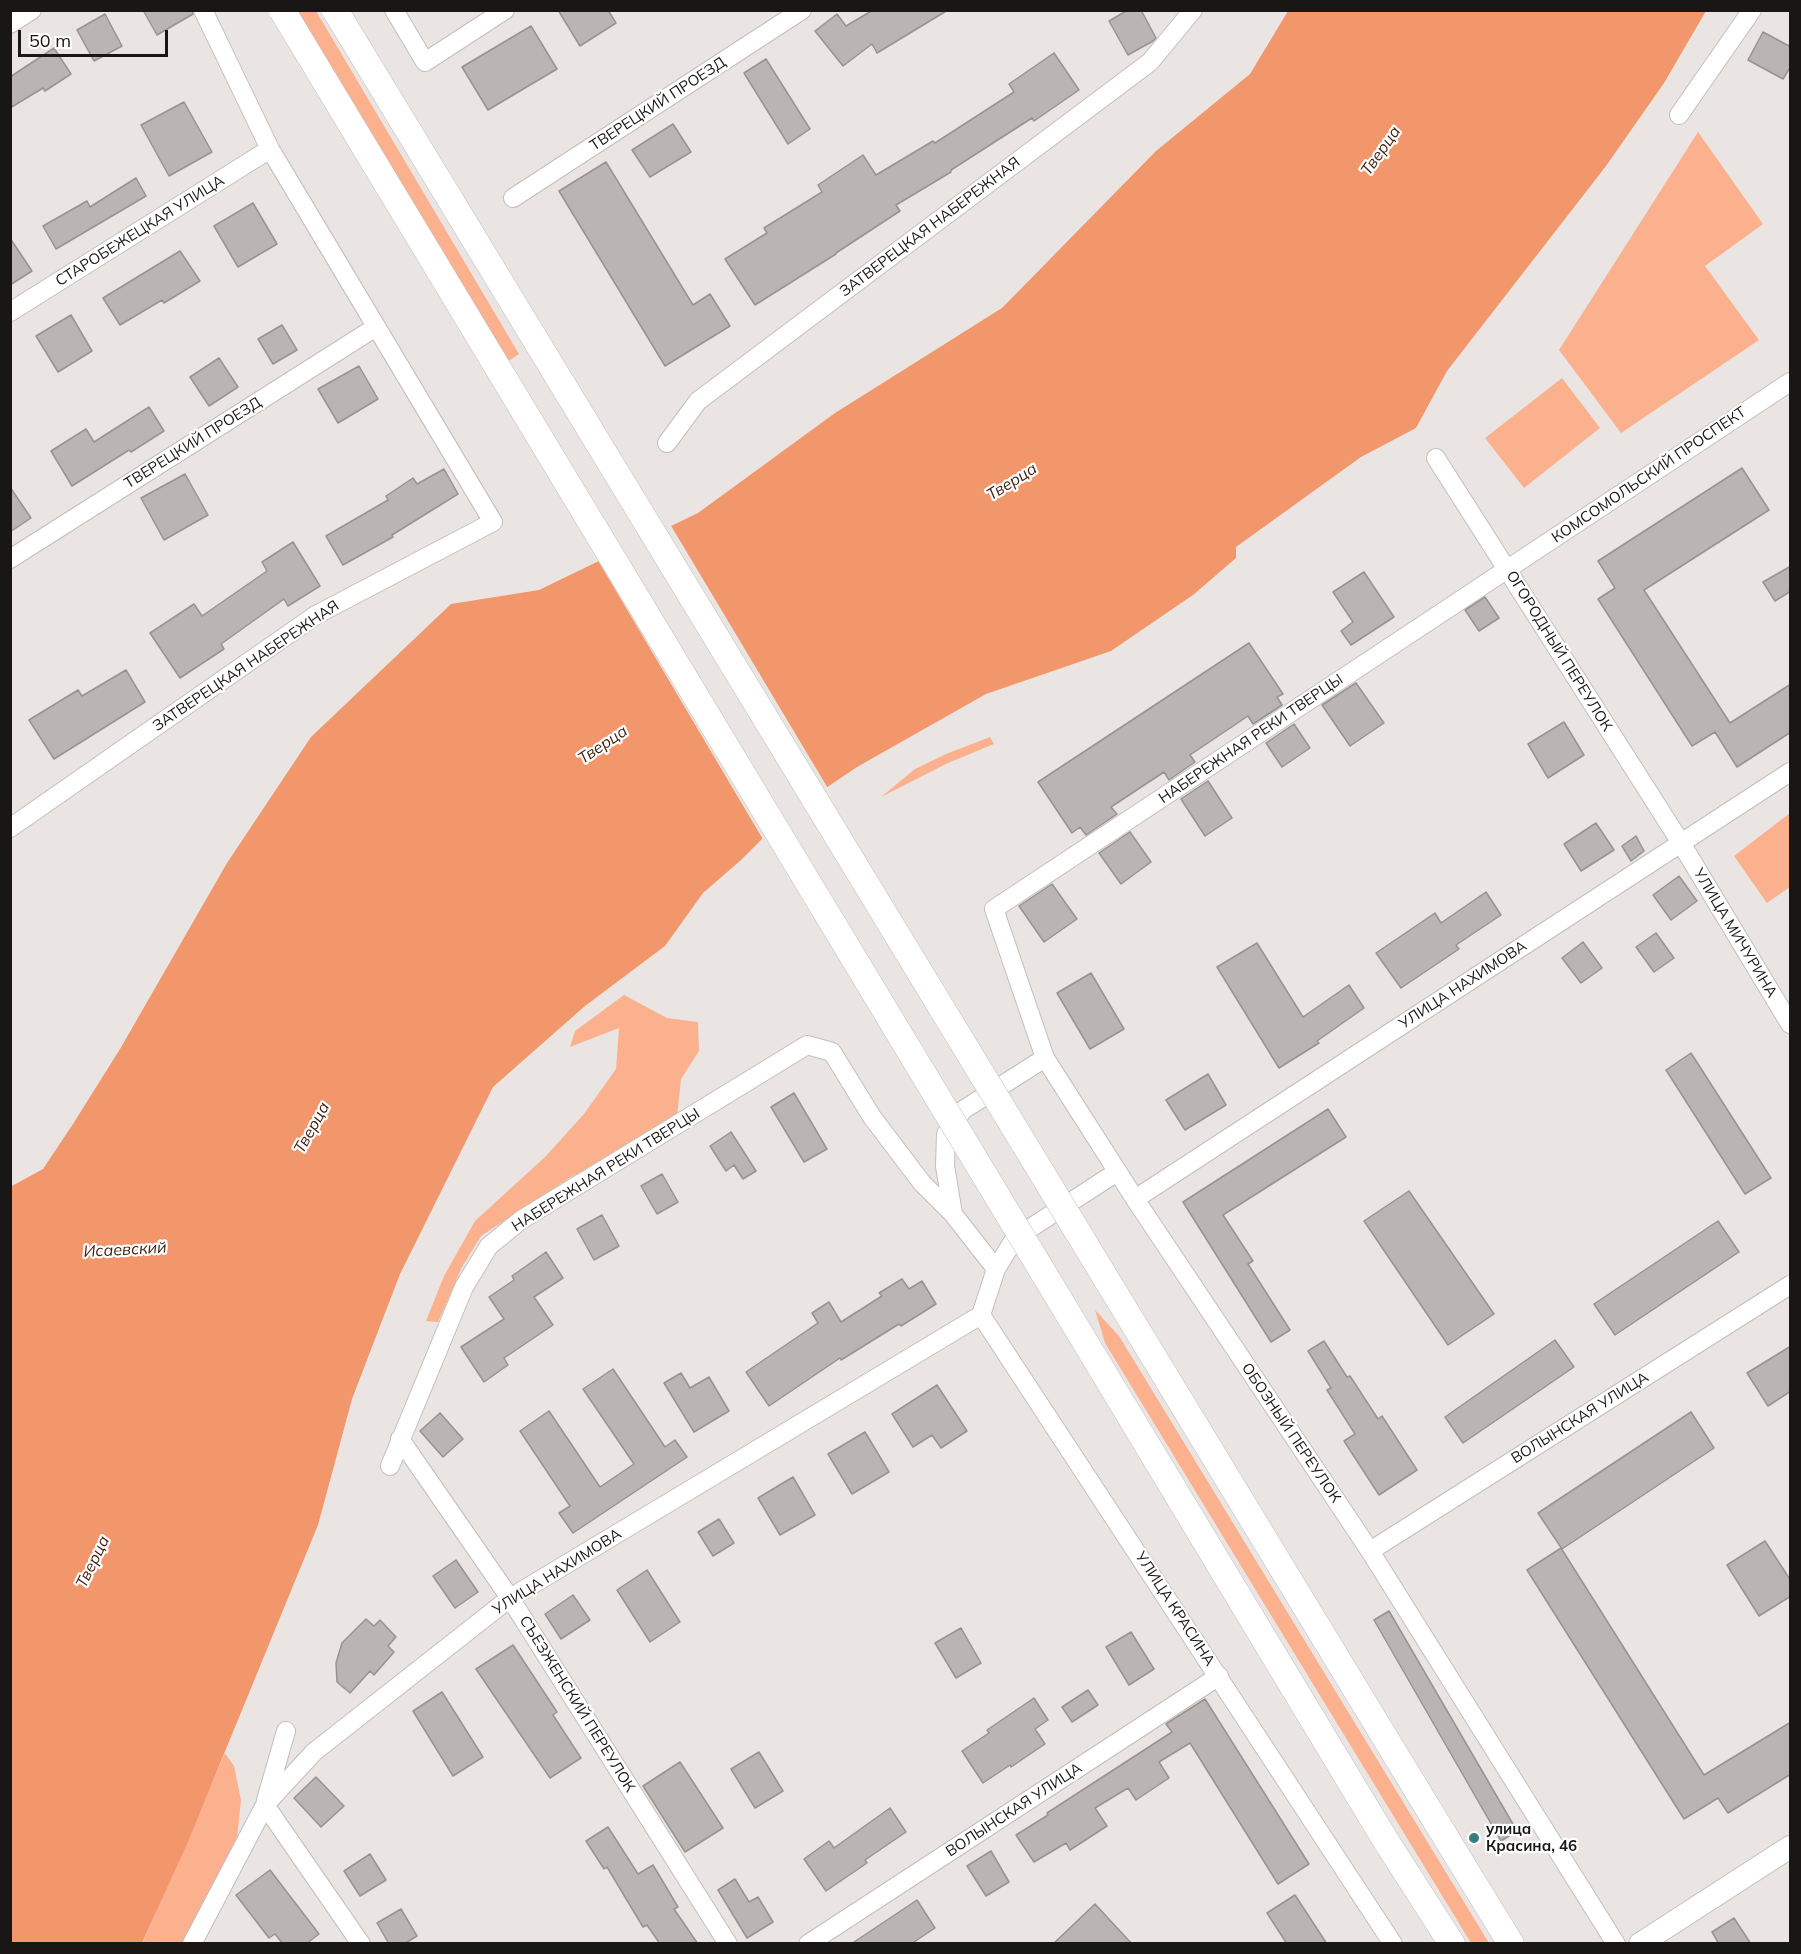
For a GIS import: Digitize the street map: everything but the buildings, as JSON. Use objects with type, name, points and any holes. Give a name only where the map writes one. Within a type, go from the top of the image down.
[{"type":"main road","points":[[282,10],[1386,1840],[1452,1944]]},
{"type":"main road","points":[[335,10],[1511,1944]]},
{"type":"street","points":[[10,24],[32,10]]},
{"type":"street","points":[[203,10],[270,149],[376,327]]},
{"type":"street","points":[[394,10],[425,62],[505,10]]},
{"type":"street","name":"ТВЕРЕЦКИЙ ПРОЕЗД","points":[[513,198],[802,10]]},
{"type":"street","points":[[1679,115],[1752,10]]},
{"type":"street","name":"ЗАТВЕРЕЦКАЯ НАБЕРЕЖНАЯ","points":[[667,442],[698,401],[1150,62],[1182,15]]},
{"type":"street","name":"СТАРОБЕЖЕЦКАЯ УЛИЦА","points":[[10,312],[270,149]]},
{"type":"street","name":"ТВЕРЕЦКИЙ ПРОЕЗД","points":[[10,559],[376,327]]},
{"type":"street","name":"ЗАТВЕРЕЦКАЯ НАБЕРЕЖНАЯ","points":[[10,828],[316,615],[493,522],[376,327]]},
{"type":"street","name":"КОМСОМОЛЬСКИЙ ПРОСПЕКТ","points":[[1507,569],[1791,382]]},
{"type":"street","name":"ОГОРОДНЫЙ ПЕРЕУЛОК","points":[[1436,458],[1681,843]]},
{"type":"street","name":"НАБЕРЕЖНАЯ РЕКИ ТВЕРЦЫ","points":[[994,909],[1507,569]]},
{"type":"street","name":"УЛИЦА НАХИМОВА","points":[[1135,1198],[1791,772]]},
{"type":"street","name":"УЛИЦА МИЧУРИНА","points":[[1681,843],[1791,1023]]},
{"type":"street","name":"ОБОЗНЫЙ ПЕРЕУЛОК","points":[[994,909],[1045,1058],[1117,1172],[1370,1551],[1616,1944]]},
{"type":"street","name":"НАБЕРЕЖНАЯ РЕКИ ТВЕРЦЫ","points":[[390,1466],[464,1287],[489,1246],[521,1220],[807,1045],[831,1053],[879,1126],[922,1183],[953,1214]]},
{"type":"street","points":[[996,1269],[953,1214],[945,1166],[946,1134],[963,1110],[1045,1058]]},
{"type":"street","points":[[981,1315],[996,1269],[1015,1238],[1117,1172]]},
{"type":"street","name":"ВОЛЫНСКАЯ УЛИЦА","points":[[1370,1551],[1791,1285]]},
{"type":"street","name":"УЛИЦА НАХИМОВА","points":[[192,1944],[265,1805],[314,1752],[510,1598],[981,1315]]},
{"type":"street","name":"УЛИЦА КРАСИНА","points":[[981,1315],[1393,1944]]},
{"type":"street","name":"СЪЕЗЖЕНСКИЙ ПЕРЕУЛОК","points":[[400,1439],[510,1598],[728,1944]]},
{"type":"street","name":"ВОЛЫНСКАЯ УЛИЦА","points":[[808,1944],[1219,1676]]},
{"type":"street","points":[[286,1731],[265,1805],[362,1944]]},
{"type":"street","points":[[1640,1944],[1791,1847]]},
{"type":"shaded area","points":[[295,11],[316,11],[519,354],[507,362]]},
{"type":"shaded area","points":[[1698,132],[1763,224],[1705,266],[1759,340],[1621,433],[1559,350]]},
{"type":"shaded area","points":[[1562,378],[1600,428],[1524,488],[1485,438]]},
{"type":"shaded area","points":[[990,737],[994,744],[948,763],[881,797],[915,769]]},
{"type":"shaded area","points":[[1790,813],[1790,887],[1767,903],[1734,856]]},
{"type":"shaded area","points":[[624,995],[667,1018],[698,1022],[699,1051],[681,1079],[677,1117],[631,1149],[571,1177],[481,1236],[462,1267],[438,1322],[426,1321],[444,1276],[475,1221],[545,1157],[584,1114],[616,1069],[619,1028],[570,1047],[575,1031]]},
{"type":"shaded area","points":[[1095,1310],[1119,1336],[1489,1943],[1471,1943],[1105,1343]]},
{"type":"shaded area","points":[[225,1753],[234,1766],[241,1800],[237,1838],[185,1943],[142,1944]]},
{"type":"water","points":[[1288,11],[1706,11],[1664,83],[1606,166],[1447,371],[1416,428],[1361,457],[1236,547],[1236,558],[1193,595],[1111,651],[986,694],[857,767],[786,815],[741,860],[703,893],[665,946],[585,1006],[493,1087],[400,1274],[352,1399],[318,1525],[187,1844],[142,1943],[11,1943],[10,1187],[43,1169],[120,1049],[227,863],[311,737],[451,604],[539,590],[698,513],[835,413],[1002,308],[1156,151],[1250,74]]},
{"type":"pier","points":[[670,524],[829,790],[788,817],[764,841],[597,559]]},
{"type":"place","name":"улица Красина, 46","points":[[1474,1838]]},
{"type":"water label","name":"Тверца","points":[[1381,151]]},
{"type":"water label","name":"Тверца","points":[[1012,482]]},
{"type":"water label","name":"Тверца","points":[[603,745]]},
{"type":"water label","name":"Тверца","points":[[312,1128]]},
{"type":"water label","name":"Исаевский","points":[[125,1250]]},
{"type":"water label","name":"Тверца","points":[[93,1562]]}]
